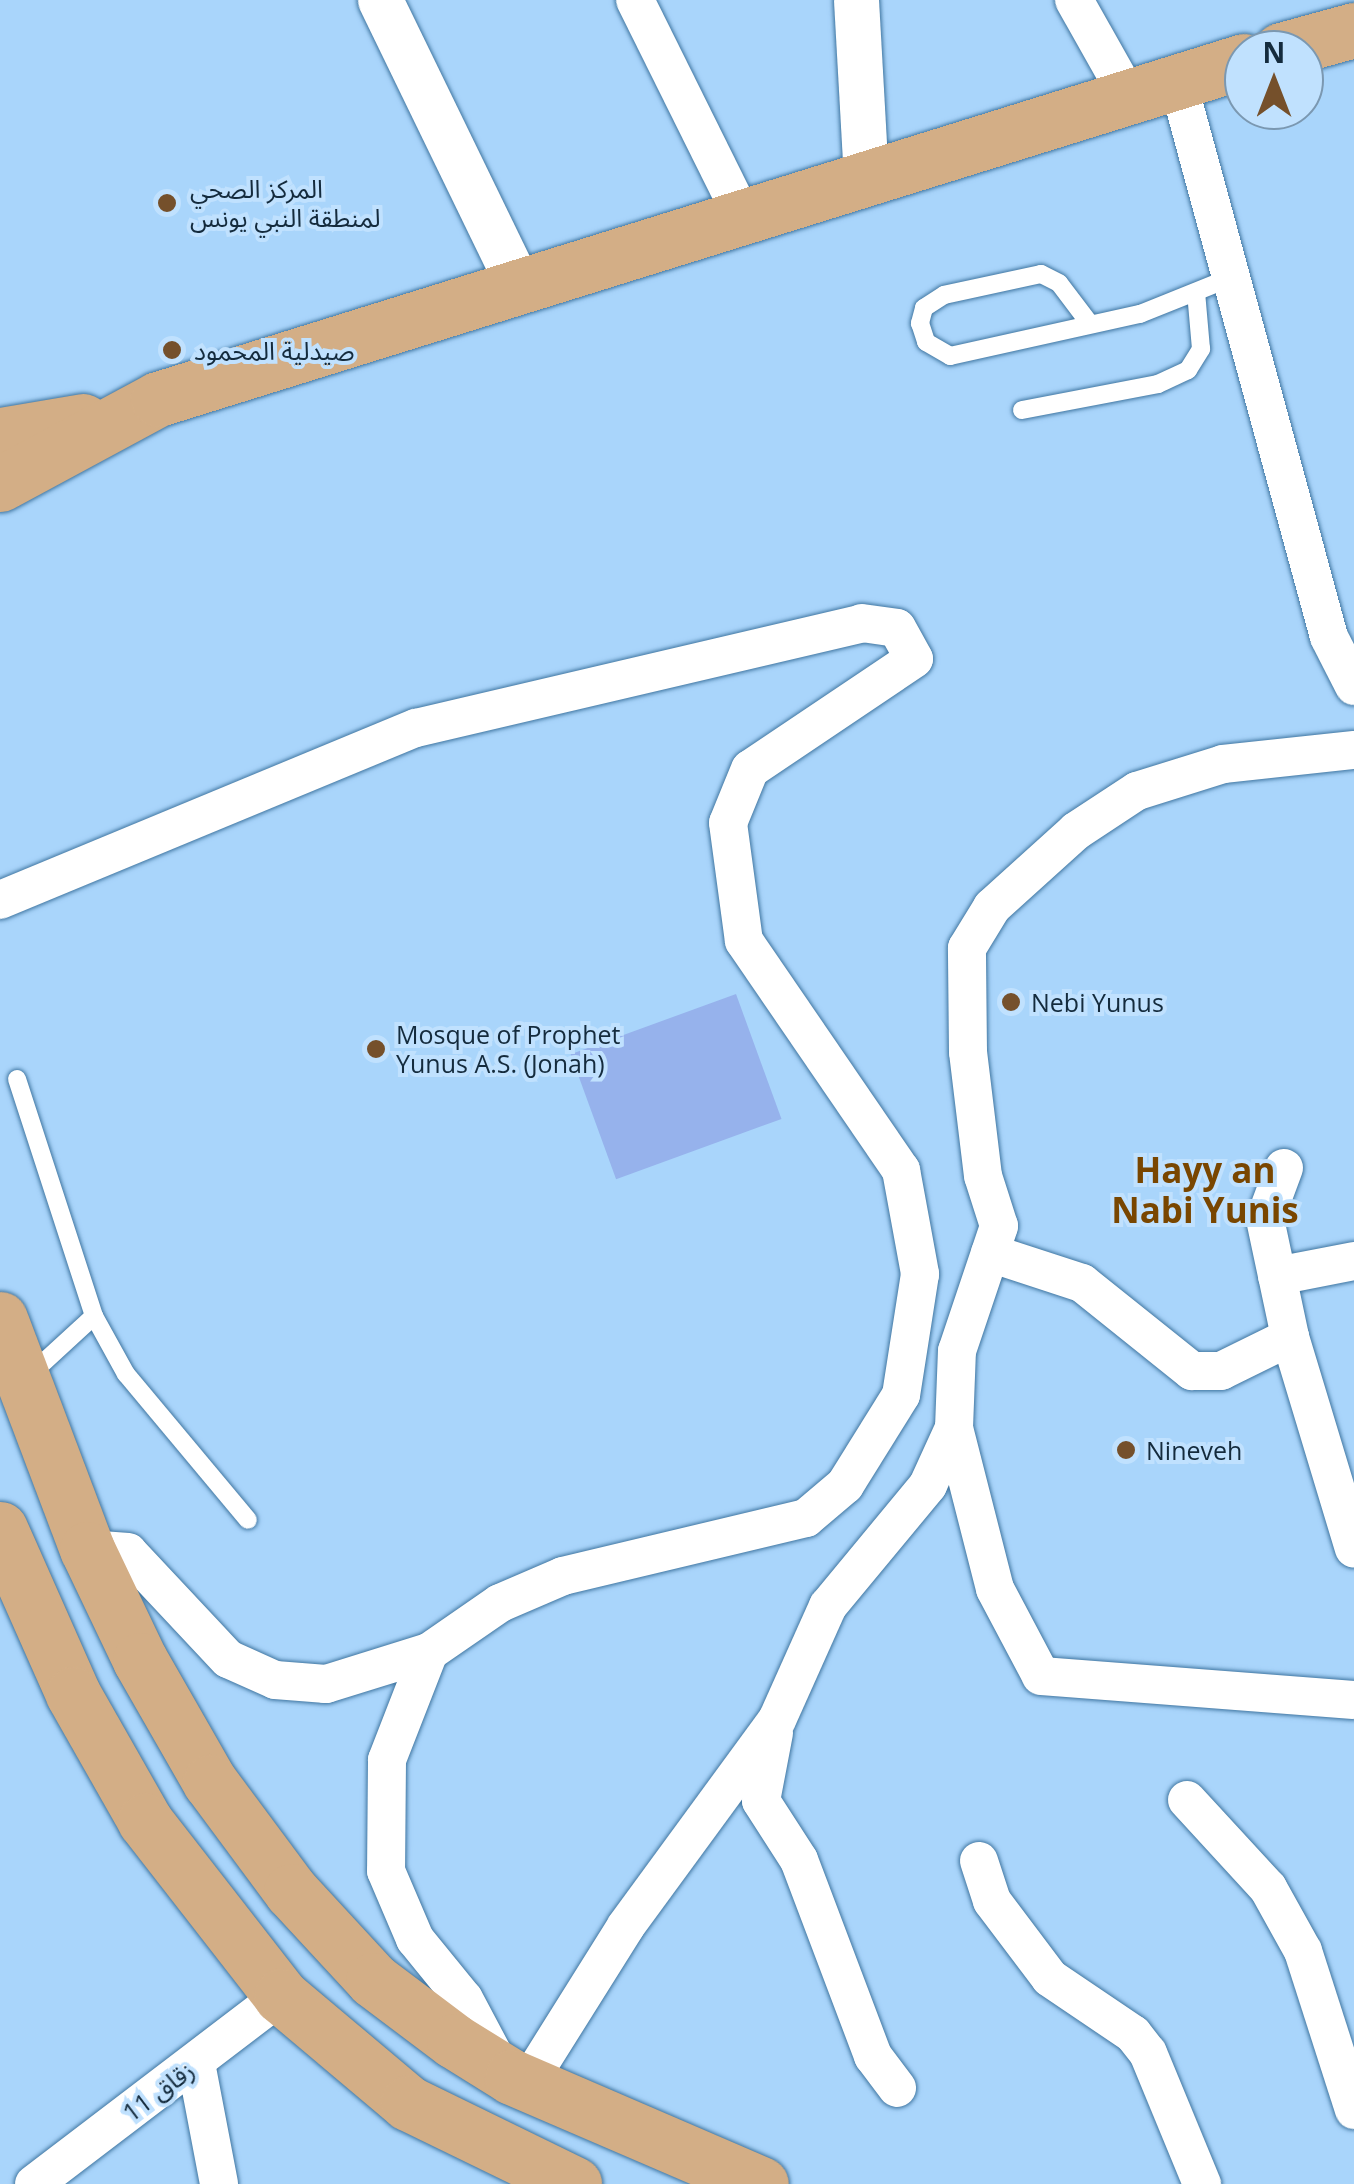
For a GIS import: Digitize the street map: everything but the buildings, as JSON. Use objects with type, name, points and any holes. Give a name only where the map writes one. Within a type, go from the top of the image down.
[{"type":"main road","points":[[1324,38],[1354,30]]},
{"type":"main road","points":[[0,434],[158,400],[517,282],[1224,66]]},
{"type":"main road","points":[[0,484],[158,400]]},
{"type":"main road","points":[[0,1319],[88,1549],[176,1724],[291,1891],[408,2010],[519,2080],[761,2184]]},
{"type":"main road","points":[[0,1529],[20,1586],[145,1820],[281,1996],[408,2103],[574,2184]]},
{"type":"main road","points":[[20,1586],[88,1549]]},
{"type":"street","points":[[380,0],[517,282]]},
{"type":"street","points":[[635,0],[741,214]]},
{"type":"street","points":[[856,0],[866,178]]},
{"type":"street","points":[[1074,0],[1152,87],[1232,277],[1329,637],[1354,686]]},
{"type":"street","points":[[0,900],[416,728],[862,623],[896,628],[909,642],[914,659],[885,684],[750,769],[728,822],[744,941],[901,1170],[920,1274],[901,1394],[845,1485],[806,1518],[563,1576],[500,1603],[429,1652],[351,1680],[275,1680],[208,1644],[120,1546],[88,1549]]},
{"type":"street","points":[[1354,750],[1223,764],[1137,790],[1076,831],[992,908],[967,948],[968,1052],[983,1176],[999,1226],[957,1351],[954,1428],[994,1589],[1041,1676],[1354,1700]]},
{"type":"street","points":[[1284,1168],[1265,1220],[1290,1337],[1354,1548]]},
{"type":"street","points":[[990,1253],[1082,1283],[1192,1371],[1222,1371],[1290,1337]]},
{"type":"street","points":[[1277,1276],[1354,1261]]},
{"type":"street","points":[[429,1652],[387,1760],[386,1870],[415,1939],[456,1987],[519,2080],[776,1720],[828,1606],[928,1485],[954,1428]]},
{"type":"street","points":[[776,1720],[761,1801],[799,1860],[873,2056],[896,2088]]},
{"type":"street","points":[[1187,1800],[1268,1888],[1303,1952],[1354,2110]]},
{"type":"street","points":[[978,1861],[1014,1937],[1050,1978],[1133,2034],[1148,2053],[1202,2184]]},
{"type":"street","name":"زقاق 11","points":[[34,2184],[281,1996]]},
{"type":"street","points":[[196,2062],[219,2184]]},
{"type":"lane","points":[[1090,324],[1058,283],[1041,274],[944,295],[924,308],[920,323],[926,342],[950,356],[1090,324],[1232,277]]},
{"type":"lane","points":[[1022,410],[1158,384],[1188,370],[1201,350],[1196,292]]},
{"type":"lane","points":[[17,1078],[94,1316],[126,1374],[248,1520]]},
{"type":"lane","points":[[24,1381],[94,1316]]},
{"type":"place","name":"المركز الصحي لمنطقة النبي يونس","points":[[167,203]]},
{"type":"place","name":"صيدلية المحمود","points":[[172,350]]},
{"type":"place","name":"Nebi Yunus","points":[[1011,1002]]},
{"type":"place","name":"Mosque of Prophet Yunus A.S. (Jonah)","points":[[376,1049]]},
{"type":"place","name":"Nineveh","points":[[1126,1450]]},
{"type":"district","name":"Hayy an Nabi Yunis","points":[[1205,1190]]}]
